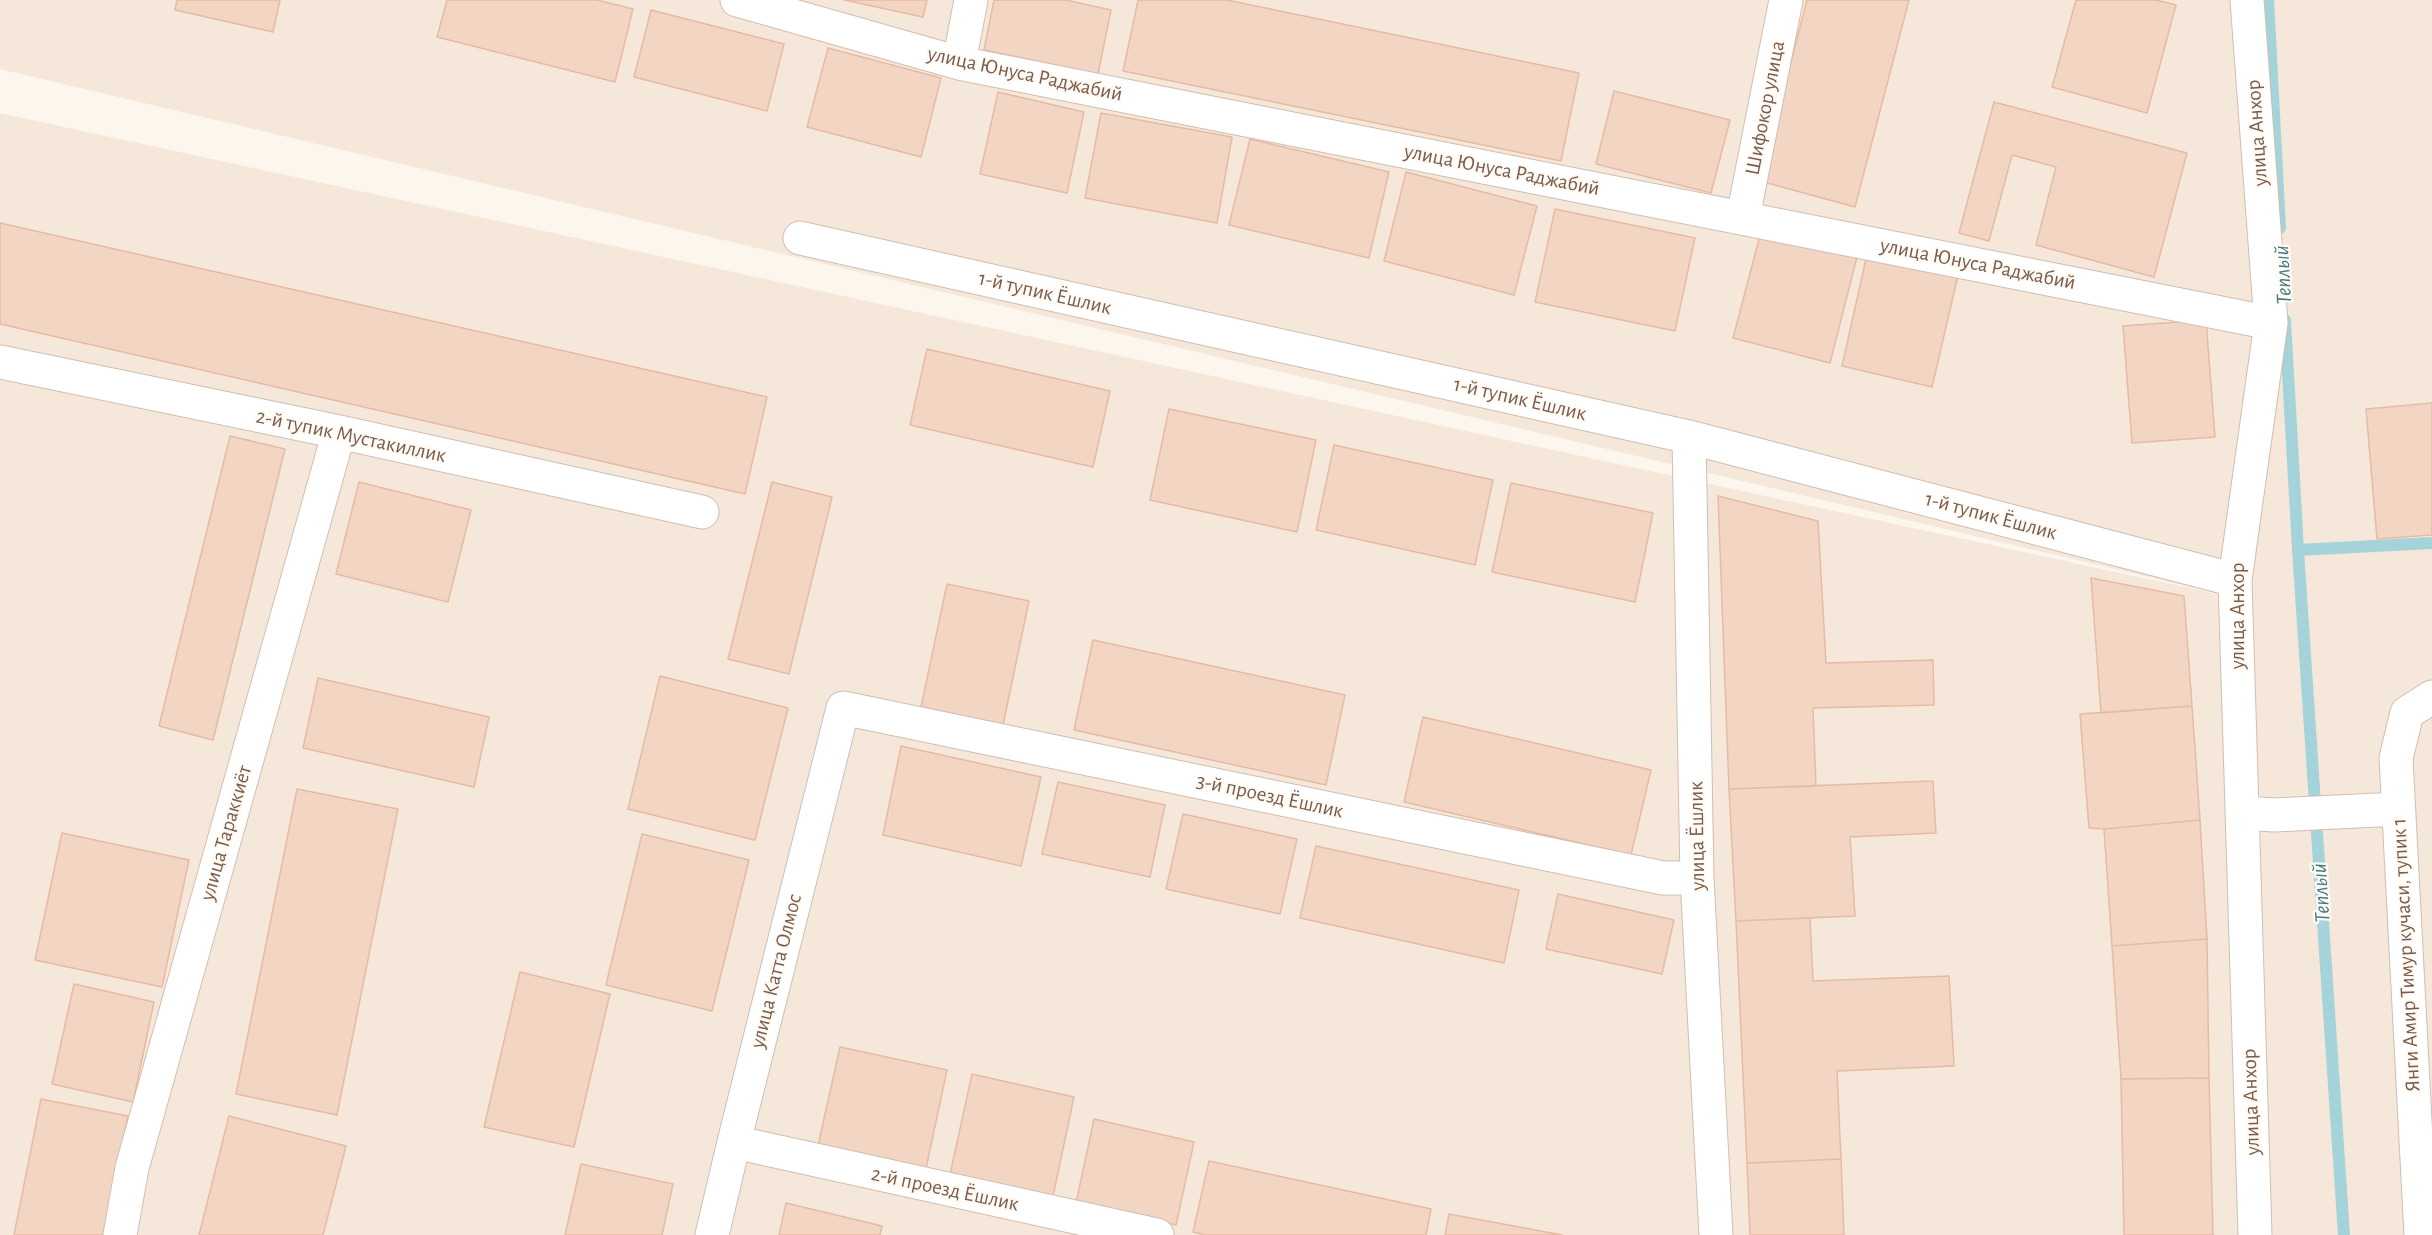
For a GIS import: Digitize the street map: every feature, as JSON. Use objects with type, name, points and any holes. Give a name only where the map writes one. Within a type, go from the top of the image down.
[{"type":"street","name":"улица Юнуса Раджабий","points":[[737,0],[959,63],[2271,322]]},
{"type":"street","points":[[959,63],[971,0]]},
{"type":"street","name":"Шифокор улица","points":[[1743,217],[1786,0]]},
{"type":"street","name":"улица Анхор","points":[[2247,0],[2271,322],[2235,580],[2258,814],[2255,1235]]},
{"type":"street","name":"1-й тупик Ёшлик","points":[[800,238],[1689,437],[2235,580]]},
{"type":"street","name":"2-й тупик Мустакиллик","points":[[0,362],[339,432],[702,512]]},
{"type":"street","name":"улица Тараккиёт","points":[[120,1235],[132,1168],[339,432]]},
{"type":"street","name":"улица Ёшлик","points":[[1689,437],[1697,878],[1716,1235]]},
{"type":"street","name":"Янги Амир Тимур кучаси, тупик 1","points":[[2420,705],[2396,758],[2421,1235]]},
{"type":"street","name":"3-й проезд Ёшлик","points":[[843,708],[1663,878],[1697,878]]},
{"type":"street","name":"улица Катта Олмос","points":[[712,1235],[843,708]]},
{"type":"street","points":[[2258,814],[2398,809]]},
{"type":"street","name":"2-й проезд Ёшлик","points":[[734,1142],[1157,1235]]},
{"type":"shaded area","points":[[0,0],[2432,0],[2432,1235],[0,1235],[0,113],[2254,602],[0,69]]},
{"type":"building","points":[[177,0],[280,0],[273,32],[175,10]]},
{"type":"building","points":[[447,0],[597,0],[633,9],[615,82],[437,37]]},
{"type":"building","points":[[844,0],[927,0],[923,17]]},
{"type":"building","points":[[994,0],[1066,0],[1111,10],[1098,74],[984,50]]},
{"type":"building","points":[[1138,0],[1227,0],[1579,73],[1561,161],[1123,71]]},
{"type":"building","points":[[1807,0],[1909,0],[1855,207],[1760,181]]},
{"type":"building","points":[[2076,0],[2156,0],[2176,5],[2147,113],[2052,87]]},
{"type":"building","points":[[651,10],[784,44],[767,111],[634,77]]},
{"type":"building","points":[[828,48],[941,78],[921,157],[807,127]]},
{"type":"building","points":[[1614,91],[1730,120],[1711,193],[1596,164]]},
{"type":"building","points":[[998,92],[1084,112],[1067,193],[980,174]]},
{"type":"building","points":[[1994,102],[2187,153],[2154,277],[2036,245],[2056,167],[2012,155],[1989,241],[1959,233]]},
{"type":"building","points":[[1101,113],[1232,137],[1217,223],[1085,198]]},
{"type":"building","points":[[1250,139],[1389,172],[1369,258],[1229,225]]},
{"type":"building","points":[[1406,172],[1537,206],[1514,295],[1384,261]]},
{"type":"building","points":[[1555,209],[1695,238],[1675,331],[1535,302]]},
{"type":"building","points":[[0,223],[767,397],[745,494],[0,324]]},
{"type":"building","points":[[1763,224],[1859,249],[1830,363],[1733,338]]},
{"type":"building","points":[[1868,250],[1959,271],[1932,387],[1842,366]]},
{"type":"building","points":[[2206,320],[2215,437],[2132,443],[2123,326]]},
{"type":"building","points":[[927,349],[1110,391],[1093,467],[910,425]]},
{"type":"building","points":[[2432,403],[2432,535],[2377,539],[2366,409]]},
{"type":"building","points":[[1169,409],[1316,440],[1297,532],[1150,500]]},
{"type":"building","points":[[230,436],[285,449],[213,740],[159,726]]},
{"type":"building","points":[[1334,445],[1493,480],[1475,565],[1316,530]]},
{"type":"building","points":[[359,482],[471,510],[448,602],[336,574]]},
{"type":"building","points":[[772,482],[832,497],[789,674],[728,659]]},
{"type":"building","points":[[1511,483],[1653,513],[1635,602],[1492,572]]},
{"type":"building","points":[[1718,496],[1818,521],[1826,663],[1933,660],[1934,705],[1813,708],[1816,786],[1729,789]]},
{"type":"building","points":[[2091,578],[2184,596],[2192,706],[2101,713]]},
{"type":"building","points":[[947,584],[1029,601],[1003,725],[921,707]]},
{"type":"building","points":[[1093,640],[1345,695],[1326,785],[1074,730]]},
{"type":"building","points":[[660,676],[788,708],[755,840],[628,809]]},
{"type":"building","points":[[318,678],[489,717],[474,787],[303,748]]},
{"type":"building","points":[[2192,706],[2200,820],[2104,829],[2089,828],[2080,714]]},
{"type":"building","points":[[1423,717],[1651,770],[1631,855],[1404,802]]},
{"type":"building","points":[[901,746],[1041,777],[1021,866],[883,835]]},
{"type":"building","points":[[1933,781],[1936,833],[1850,837],[1855,916],[1736,921],[1729,789]]},
{"type":"building","points":[[1058,782],[1165,805],[1150,877],[1042,854]]},
{"type":"building","points":[[297,789],[398,809],[337,1115],[236,1094]]},
{"type":"building","points":[[1183,814],[1297,839],[1280,914],[1166,889]]},
{"type":"building","points":[[2200,820],[2207,939],[2112,946],[2104,829]]},
{"type":"building","points":[[62,833],[189,860],[162,987],[35,960]]},
{"type":"building","points":[[642,834],[749,860],[712,1011],[606,985]]},
{"type":"building","points":[[1316,846],[1519,890],[1504,963],[1300,918]]},
{"type":"building","points":[[1558,894],[1674,920],[1662,974],[1546,949]]},
{"type":"building","points":[[1810,918],[1813,981],[1949,976],[1954,1066],[1837,1071],[1841,1159],[1747,1163],[1736,921]]},
{"type":"building","points":[[2207,939],[2209,1078],[2121,1079],[2112,946]]},
{"type":"building","points":[[520,972],[610,994],[574,1147],[484,1127]]},
{"type":"building","points":[[74,984],[154,1002],[133,1102],[52,1084]]},
{"type":"building","points":[[840,1047],[947,1070],[925,1173],[817,1150]]},
{"type":"building","points":[[972,1074],[1074,1097],[1052,1201],[949,1179]]},
{"type":"building","points":[[2209,1078],[2213,1235],[2124,1235],[2121,1079]]},
{"type":"building","points":[[41,1099],[128,1116],[104,1235],[14,1235]]},
{"type":"building","points":[[229,1116],[346,1146],[323,1235],[199,1235]]},
{"type":"building","points":[[1094,1119],[1194,1142],[1176,1225],[1076,1203]]},
{"type":"building","points":[[1841,1159],[1844,1235],[1750,1235],[1747,1163]]},
{"type":"building","points":[[1209,1161],[1431,1209],[1426,1235],[1205,1235],[1193,1232]]},
{"type":"building","points":[[581,1164],[673,1184],[662,1235],[565,1235]]},
{"type":"building","points":[[786,1203],[882,1226],[880,1235],[779,1235]]},
{"type":"building","points":[[1449,1214],[1562,1235],[1445,1235]]},
{"type":"waterway","name":"Теплый","points":[[2268,0],[2280,228]]},
{"type":"waterway","name":"Теплый","points":[[2285,320],[2298,550],[2344,1235]]},
{"type":"waterway","name":"Теплый","points":[[2298,550],[2432,543]]}]
